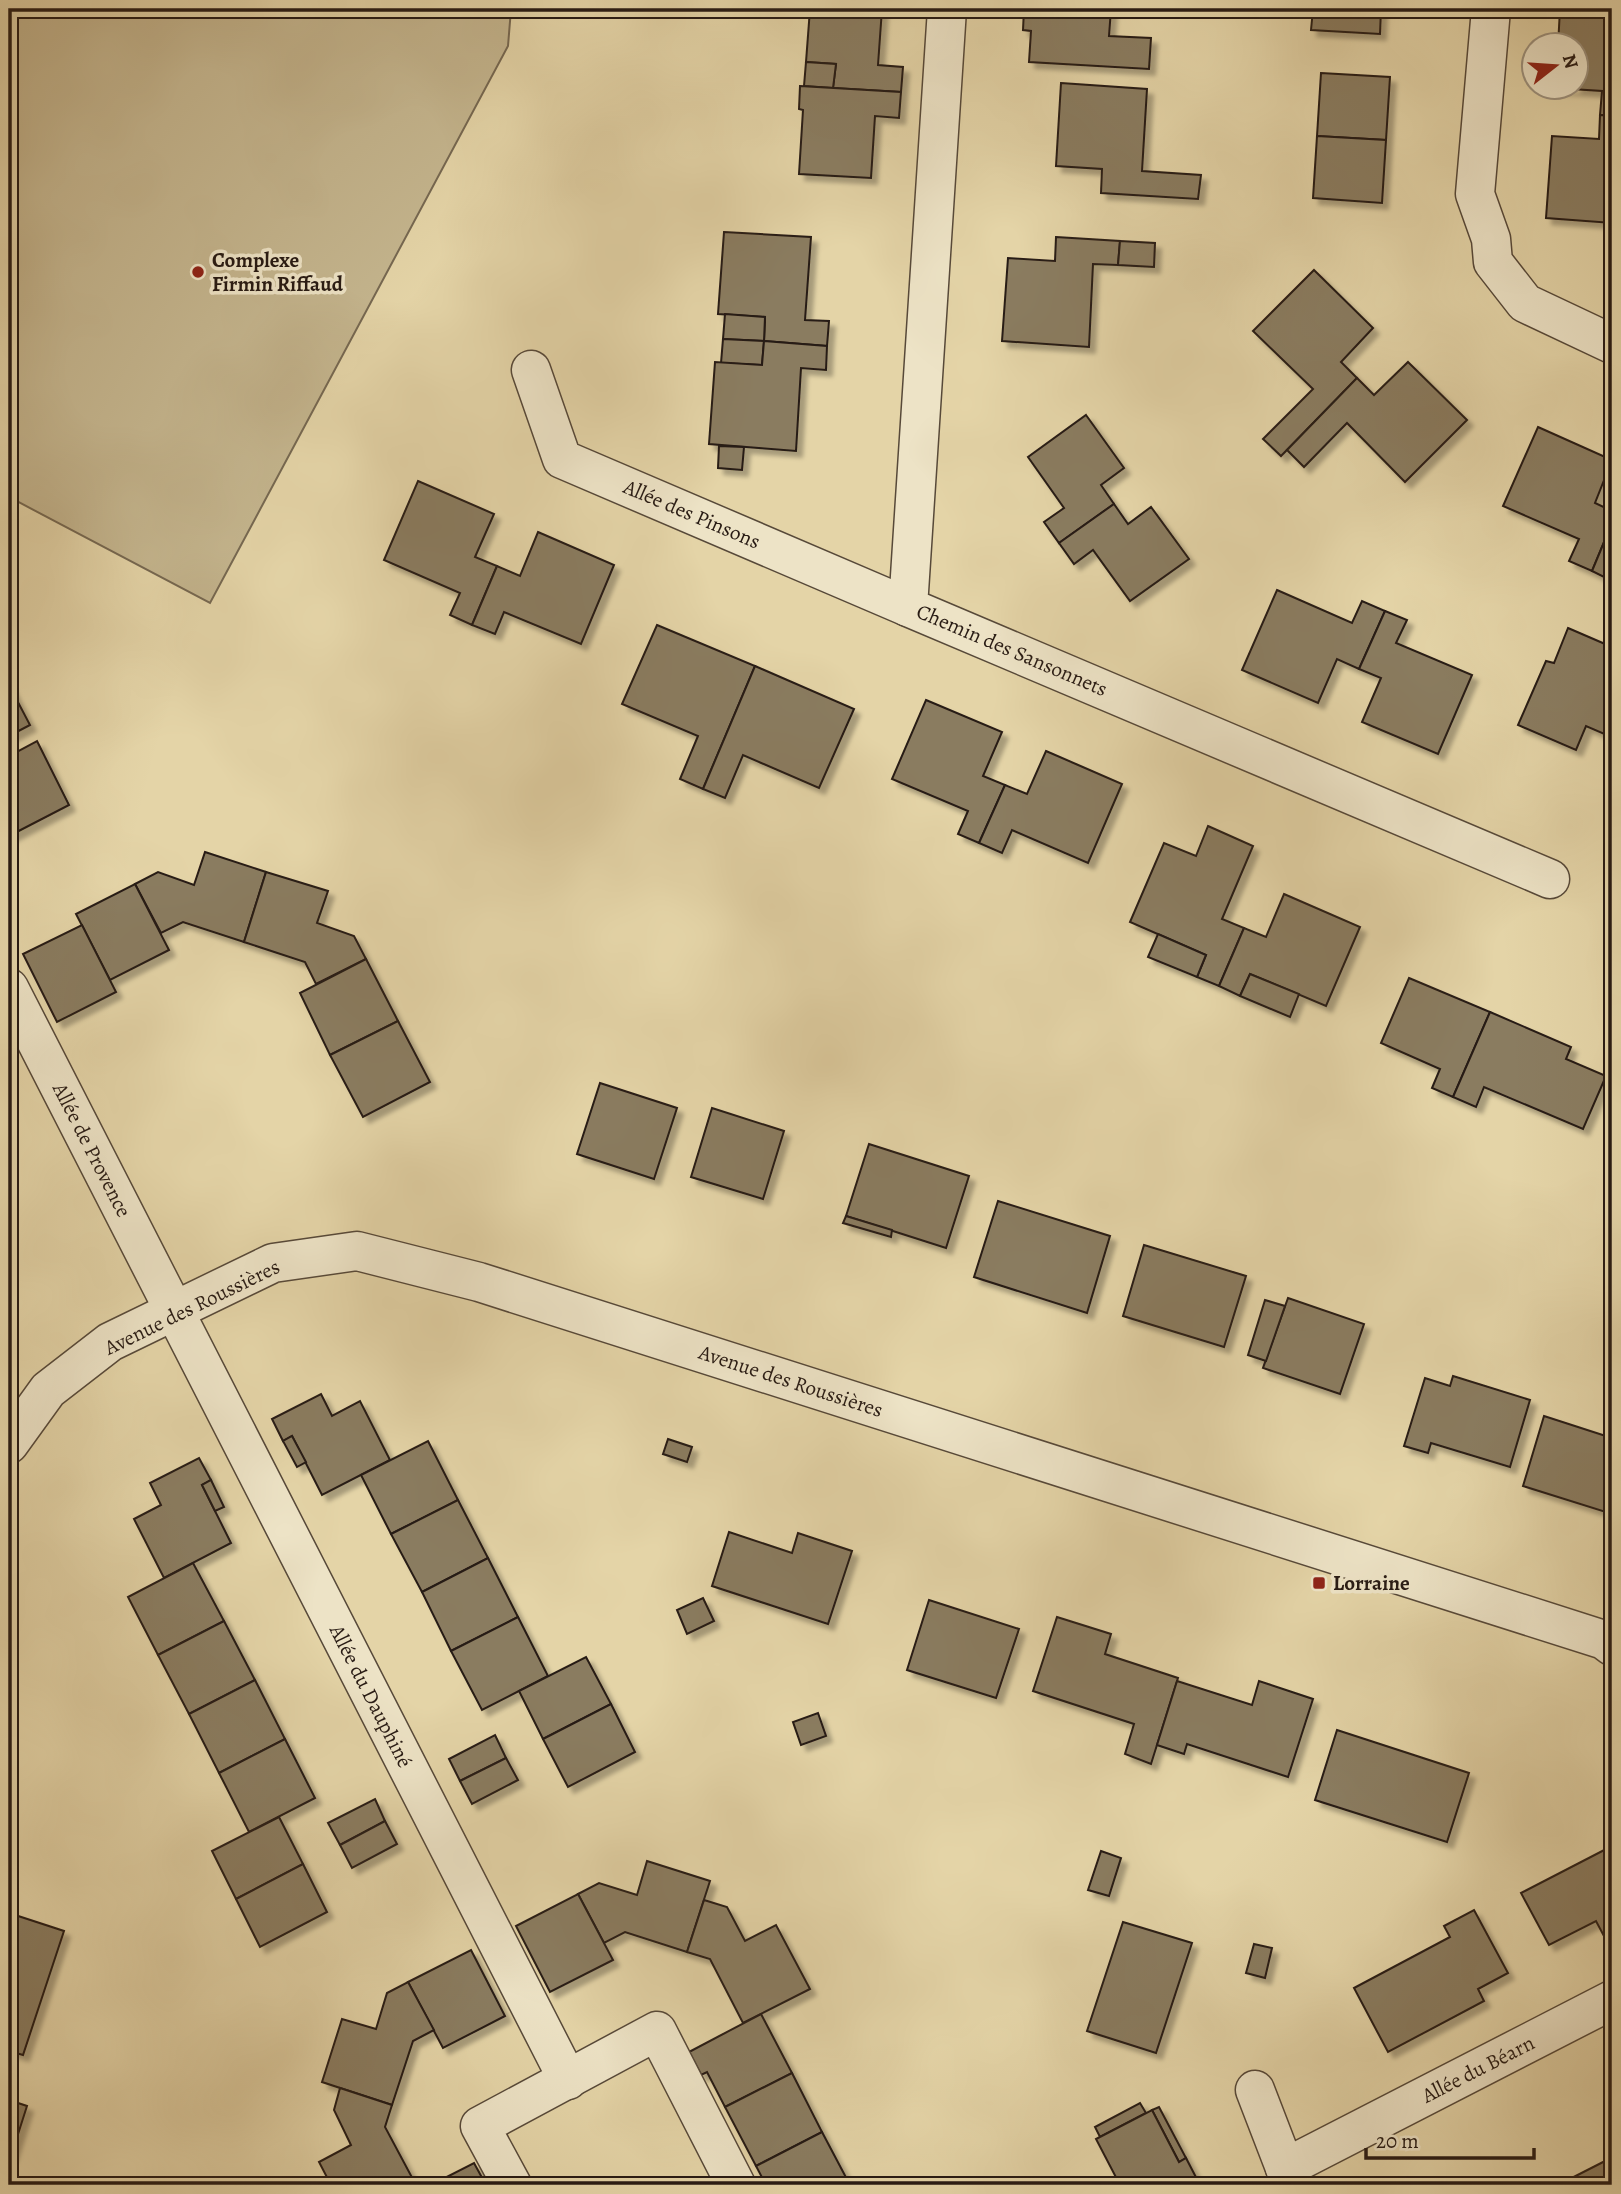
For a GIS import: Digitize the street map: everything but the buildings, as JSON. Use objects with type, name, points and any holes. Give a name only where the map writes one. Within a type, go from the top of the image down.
[{"type":"street","name":"Chemin des Sansonnets","points":[[947,9],[908,607],[1550,879]]},
{"type":"street","points":[[1492,9],[1475,194],[1491,239],[1493,262],[1525,303],[1612,344]]},
{"type":"street","name":"Allée des Pinsons","points":[[531,370],[562,459],[908,607]]},
{"type":"street","name":"Allée de Provence","points":[[9,988],[175,1312]]},
{"type":"street","name":"Avenue des Roussières","points":[[9,1444],[48,1390],[110,1342],[273,1263],[357,1251],[492,1286],[1604,1640],[1612,1646]]},
{"type":"street","name":"Allée du Dauphiné","points":[[175,1312],[568,2080]]},
{"type":"street","name":"Allée du Béarn","points":[[1289,2177],[1612,2000]]},
{"type":"street","points":[[512,2185],[480,2126],[657,2031],[736,2185]]},
{"type":"street","points":[[1255,2090],[1289,2177]]},
{"type":"shaded area","name":"Complexe Firmin Riffaud","points":[[9,9],[511,9],[508,46],[210,603],[9,497]]},
{"type":"place","name":"Complexe Firmin Riffaud","points":[[198,272]]},
{"type":"place","name":"Lorraine","points":[[1319,1583]]}]
